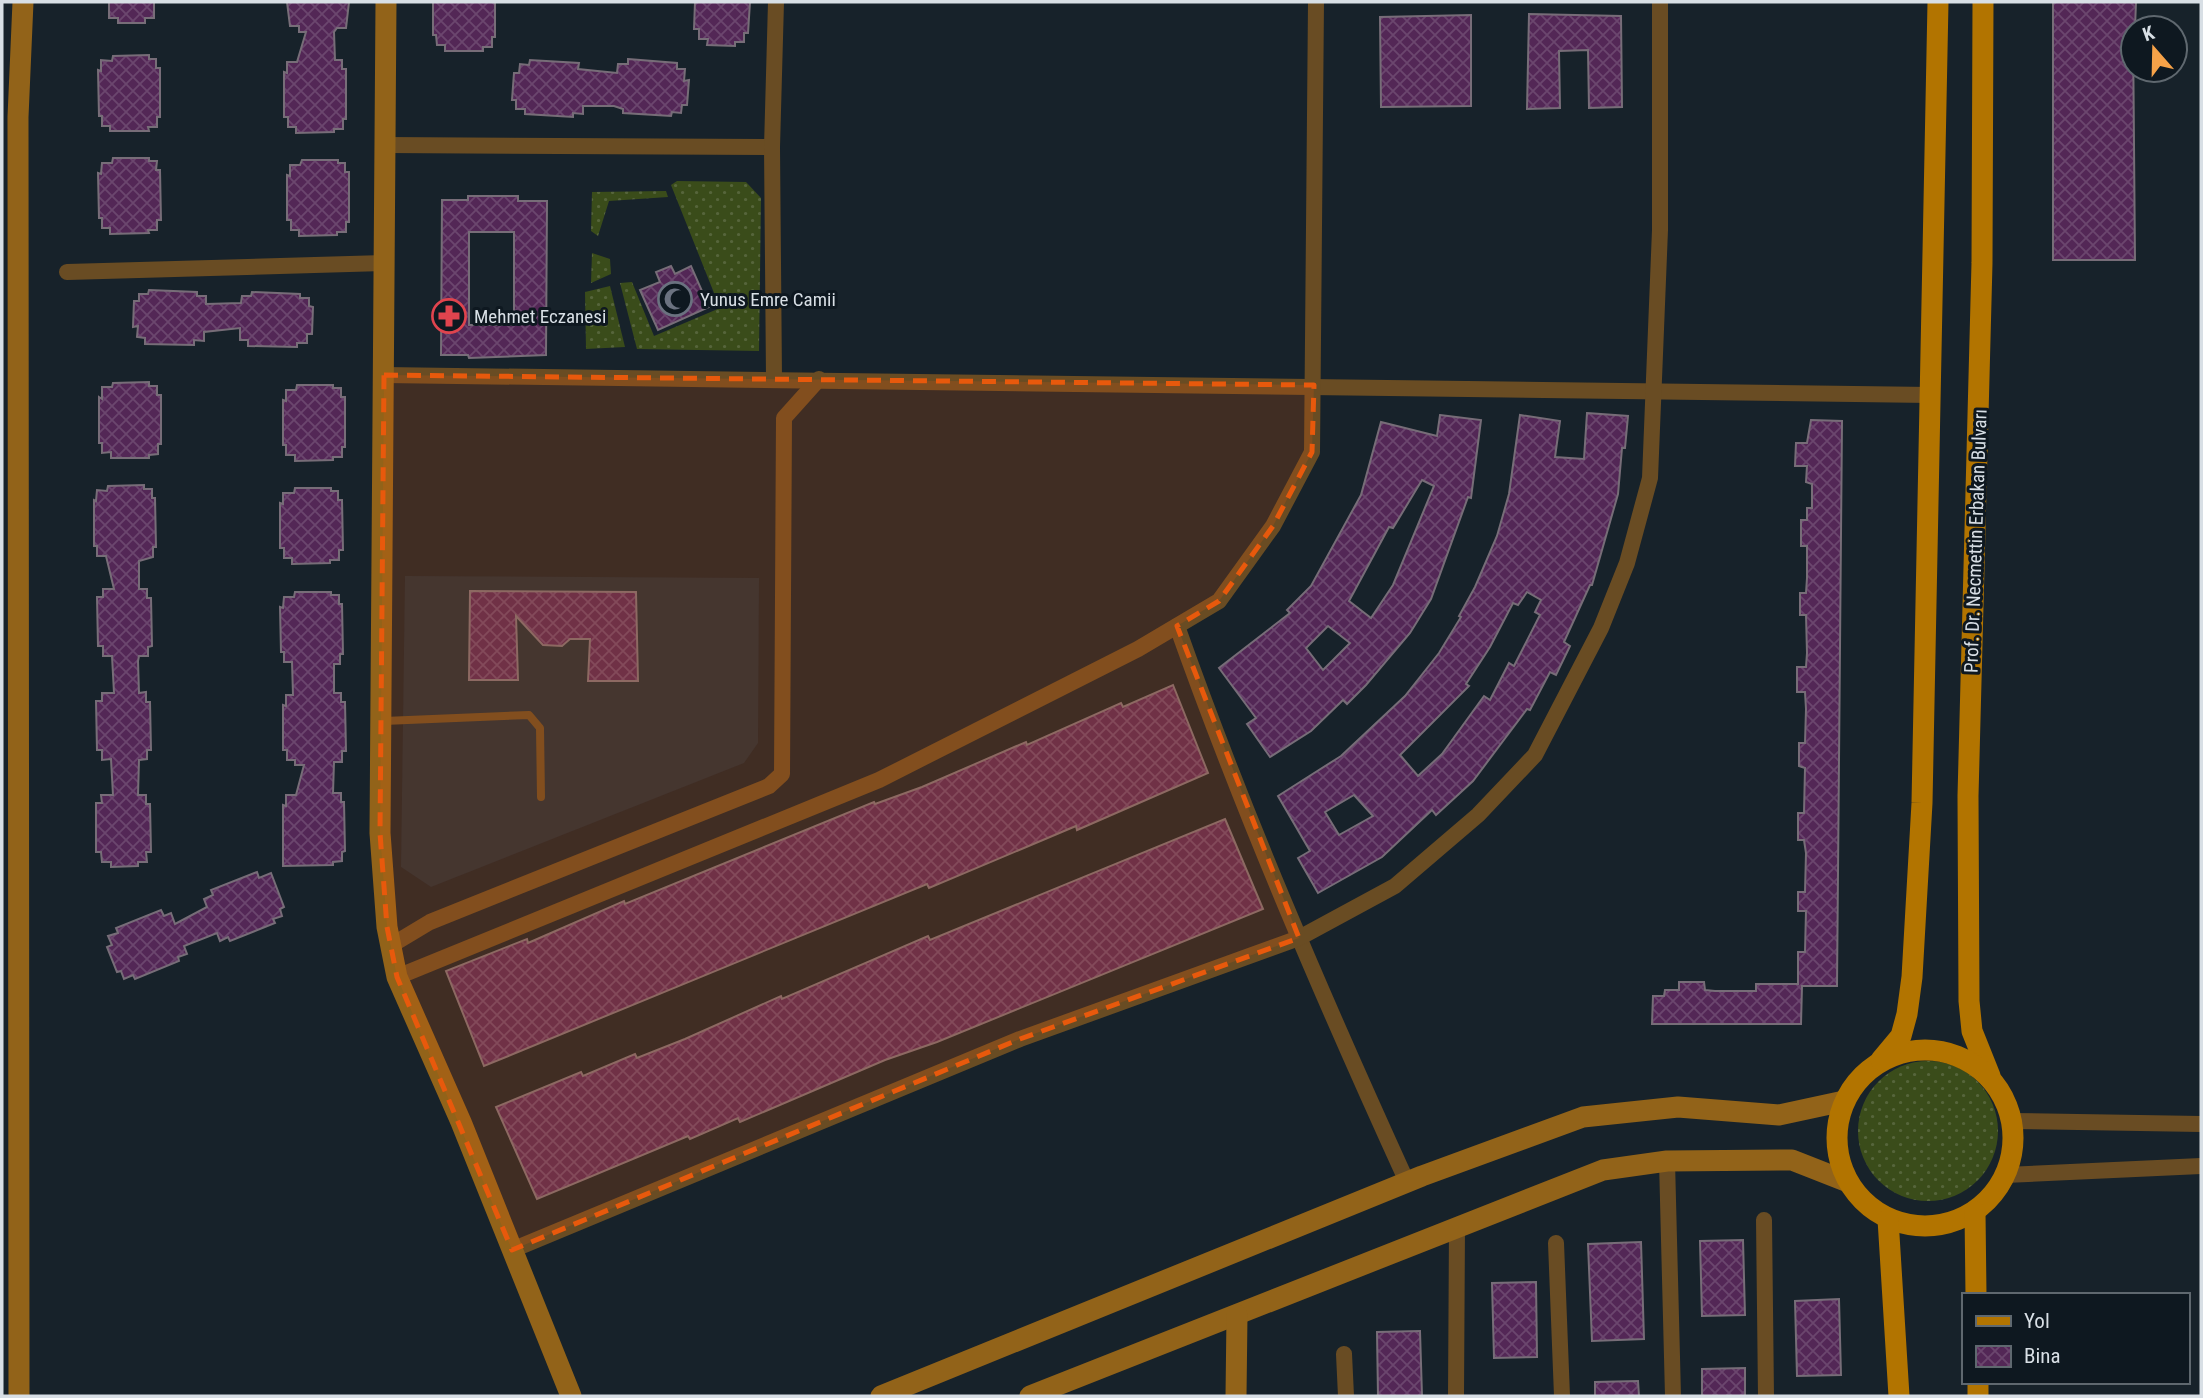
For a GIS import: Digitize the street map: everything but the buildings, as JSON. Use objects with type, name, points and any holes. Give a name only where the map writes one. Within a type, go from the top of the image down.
[{"type":"main road","points":[[1881,1060],[1908,1051],[1936,1049],[1965,1058],[1990,1076],[2007,1102],[2015,1132],[2011,1163],[1997,1191],[1975,1212],[1946,1225],[1915,1227],[1888,1219],[1865,1204],[1848,1182],[1838,1156],[1836,1128],[1844,1101],[1859,1078],[1881,1060],[1901,1036],[1912,977],[1922,803],[1938,2]]},
{"type":"main road","name":"Prof. Dr. Necmettin Erbakan Bulvarı","points":[[1983,2],[1982,262],[1968,796],[1969,1001],[1972,1031],[1990,1076]]},
{"type":"main road","points":[[1975,1212],[1976,1293]]},
{"type":"main road","points":[[1888,1219],[1899,1396]]},
{"type":"street","points":[[19,1396],[18,117],[23,2]]},
{"type":"street","points":[[386,2],[380,832],[390,946],[397,977],[572,1396]]},
{"type":"street","points":[[774,378],[772,147],[776,2]]},
{"type":"street","points":[[397,977],[879,780],[1138,649],[1219,601],[1273,526],[1312,452],[1316,2]]},
{"type":"street","points":[[512,1250],[1020,1040],[1300,938],[1395,886],[1478,815],[1535,755],[1601,628],[1628,563],[1650,478],[1656,390],[1660,2]]},
{"type":"street","points":[[385,145],[772,147]]},
{"type":"street","points":[[67,272],[384,264]]},
{"type":"street","points":[[384,375],[1930,395]]},
{"type":"street","points":[[390,946],[430,922],[769,786],[782,774],[784,418],[819,379]]},
{"type":"street","points":[[1177,626],[1332,1019],[1407,1182]]},
{"type":"street","points":[[881,1396],[1407,1182],[1583,1118],[1678,1107],[1779,1115],[1844,1101]]},
{"type":"street","points":[[2012,1121],[2201,1124]]},
{"type":"street","points":[[1030,1396],[1603,1170],[1667,1161],[1792,1160],[1848,1182]]},
{"type":"street","points":[[1667,1161],[1673,1396]]},
{"type":"street","points":[[2005,1175],[2201,1166]]},
{"type":"street","points":[[1764,1220],[1766,1396]]},
{"type":"street","points":[[1456,1396],[1457,1227]]},
{"type":"street","points":[[1556,1243],[1562,1396]]},
{"type":"street","points":[[1236,1396],[1237,1315]]},
{"type":"street","points":[[1344,1354],[1346,1396]]},
{"type":"lane","points":[[381,721],[529,715],[540,729],[541,797]]},
{"type":"highlighted area","points":[[384,375],[1314,385],[1312,452],[1273,526],[1219,601],[1177,626],[1299,938],[1020,1039],[512,1250],[397,977],[387,927],[380,833]]},
{"type":"shaded area","points":[[405,576],[759,578],[758,743],[744,763],[431,887],[401,867]]},
{"type":"green space","points":[[677,181],[746,182],[761,198],[759,351],[637,349],[620,283],[632,282],[654,336],[720,308],[671,185]]},
{"type":"green space","points":[[666,191],[668,197],[609,201],[598,236],[591,231],[592,192]]},
{"type":"green space","points":[[592,253],[610,259],[611,274],[591,283]]},
{"type":"green space","points":[[610,286],[625,347],[586,349],[585,292]]},
{"type":"green space","points":[[1928,1061],[1955,1066],[1978,1081],[1993,1104],[1998,1131],[1993,1158],[1978,1181],[1955,1196],[1928,1201],[1901,1196],[1878,1181],[1863,1158],[1858,1131],[1863,1104],[1878,1081],[1901,1066]]},
{"type":"place","name":"Yunus Emre Camii","points":[[675,299]]},
{"type":"place","name":"Mehmet Eczanesi","points":[[449,316]]}]
